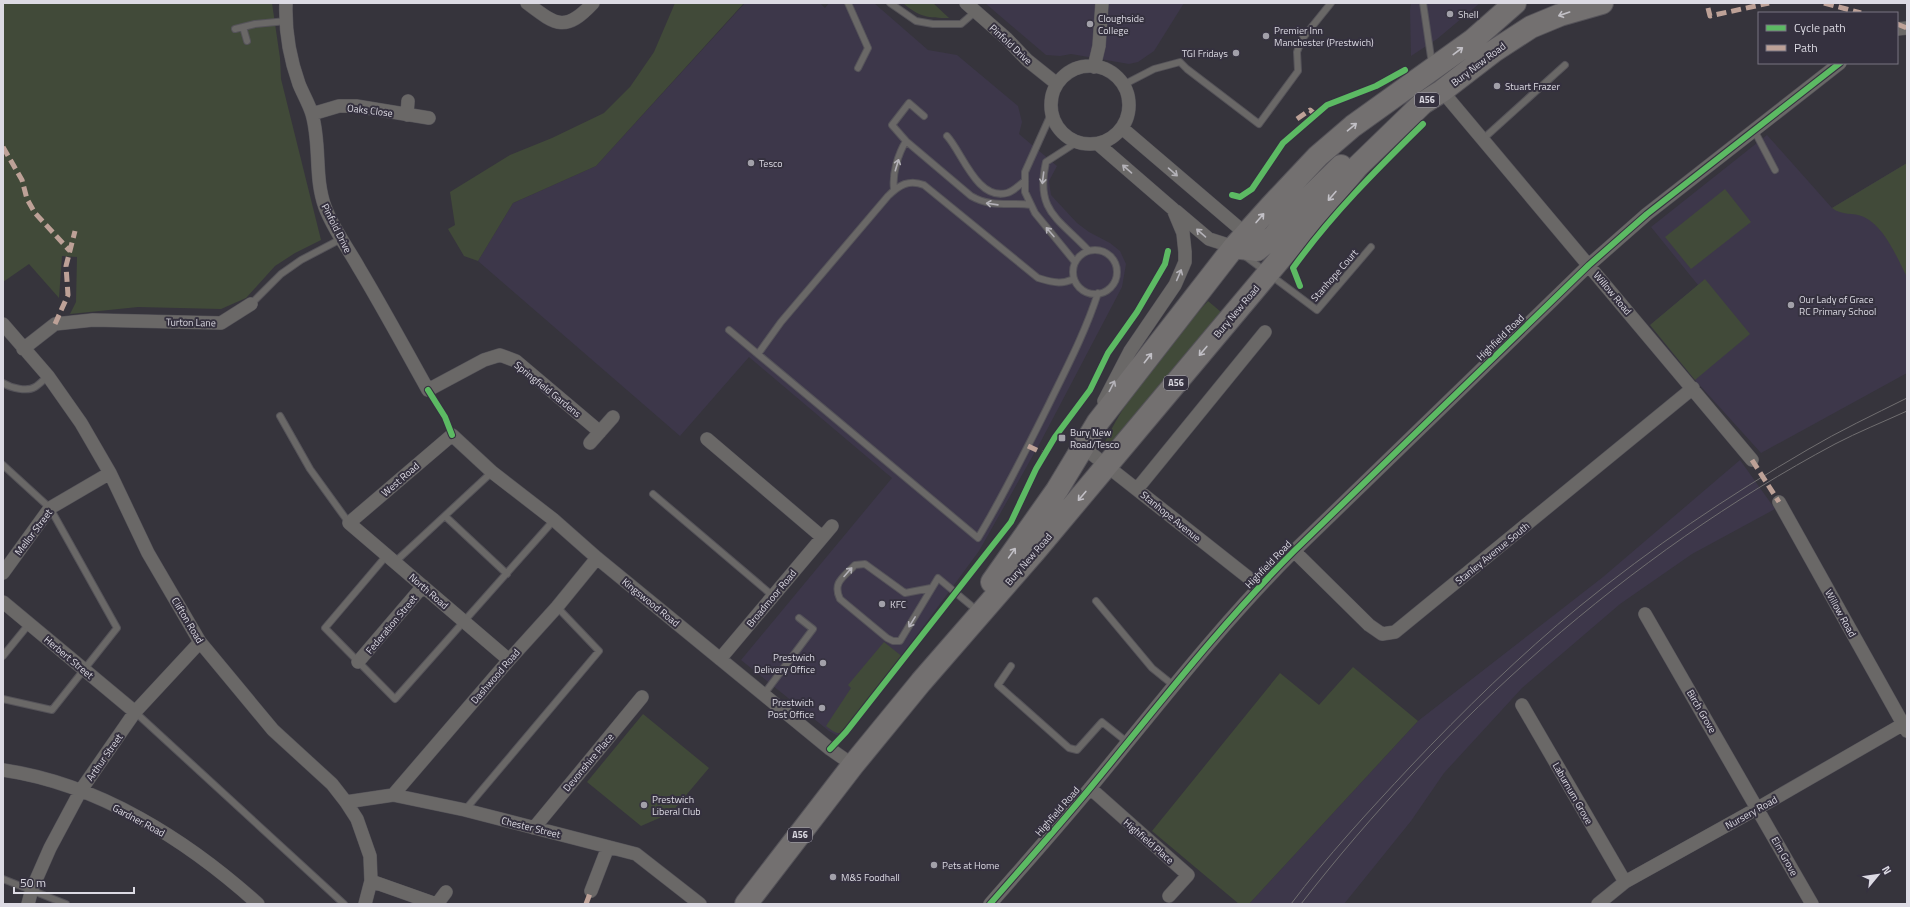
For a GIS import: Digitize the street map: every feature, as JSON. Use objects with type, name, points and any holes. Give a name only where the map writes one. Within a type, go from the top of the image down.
[{"type":"highway","name":"Bury New Road","points":[[921,682],[1057,490],[1098,422],[1246,244],[1270,207],[1324,151],[1373,111],[1433,70],[1473,40],[1514,3]]},
{"type":"highway","name":"Bury New Road","points":[[746,904],[853,765],[921,682],[1107,466],[1358,166],[1418,108],[1494,51],[1531,27],[1560,15],[1602,3]]},
{"type":"highway","points":[[1267,273],[1246,244],[1274,236],[1292,214],[1388,122],[1418,108]]},
{"type":"street","name":"Pinfold Drive","points":[[286,3],[286,22],[297,76],[312,114],[316,136],[318,179],[325,207],[342,240],[428,390]]},
{"type":"street","points":[[527,3],[549,20],[559,23],[570,22],[582,16],[593,3]]},
{"type":"street","points":[[1094,67],[1099,46],[1102,3]]},
{"type":"street","name":"Pinfold Drive","points":[[971,7],[1027,60],[1058,84]]},
{"type":"street","name":"Highfield Road","points":[[990,904],[1090,788],[1173,685],[1259,586],[1294,551],[1589,264],[1647,214],[1839,64]]},
{"type":"street","points":[[1084,67],[1094,67],[1111,73],[1123,85],[1128,95],[1129,106],[1127,118],[1122,128],[1107,140],[1098,144],[1077,142],[1065,135],[1056,125],[1052,112],[1051,102],[1058,84],[1065,76],[1074,70],[1084,67]]},
{"type":"street","name":"Willow Road","points":[[1442,91],[1589,264],[1752,460]]},
{"type":"street","points":[[407,115],[408,101]]},
{"type":"street","name":"Oaks Close","points":[[312,114],[339,106],[356,106],[429,118]]},
{"type":"street","points":[[1122,128],[1246,244]]},
{"type":"street","points":[[1098,144],[1209,239],[1246,244]]},
{"type":"street","points":[[1098,422],[1105,400],[1130,351],[1175,285],[1184,262],[1183,233],[1173,209]]},
{"type":"street","name":"Turton Lane","points":[[23,350],[55,324],[93,320],[221,323],[251,304]]},
{"type":"street","name":"Clifton Road","points":[[3,324],[23,350],[48,376],[81,423],[110,473],[148,553],[200,642],[273,730],[332,784],[357,819],[370,856],[371,881],[365,904]]},
{"type":"street","points":[[1137,489],[1265,332]]},
{"type":"street","name":"Springfield Gardens","points":[[428,390],[484,360],[500,355],[516,361],[600,432]]},
{"type":"street","name":"Stanley Avenue South","points":[[1294,551],[1369,625],[1382,634],[1395,632],[1693,388]]},
{"type":"street","points":[[590,443],[613,417]]},
{"type":"street","name":"West Road","points":[[349,523],[452,435]]},
{"type":"street","name":"Kingswood Road","points":[[452,435],[492,472],[554,520],[597,558],[830,749],[853,765]]},
{"type":"street","points":[[707,439],[729,450],[822,537]]},
{"type":"street","name":"Stanhope Avenue","points":[[1083,447],[1259,586]]},
{"type":"street","name":"Mellor Street","points":[[3,573],[50,508],[110,473]]},
{"type":"street","name":"Willow Road","points":[[1779,502],[1906,726]]},
{"type":"street","name":"North Road","points":[[349,523],[509,660]]},
{"type":"street","name":"Broadmoor Road","points":[[720,659],[832,526]]},
{"type":"street","name":"Dashwood Road","points":[[393,795],[509,660],[557,607],[597,558]]},
{"type":"street","name":"Federation Street","points":[[358,662],[423,586]]},
{"type":"street","name":"Herbert Street","points":[[3,602],[134,712]]},
{"type":"street","name":"Birch Grove","points":[[1645,614],[1758,808]]},
{"type":"street","name":"Arthur Street","points":[[28,904],[32,889],[50,848],[81,790],[134,712],[200,642]]},
{"type":"street","name":"Devonshire Place","points":[[534,828],[642,697]]},
{"type":"street","name":"Laburnum Grove","points":[[1522,705],[1625,882]]},
{"type":"street","name":"Nursery Road","points":[[1598,904],[1625,882],[1906,726]]},
{"type":"street","name":"Gardner Road","points":[[3,770],[30,774],[81,790],[155,827],[197,854],[258,904]]},
{"type":"street","name":"Highfield Place","points":[[1090,788],[1188,875],[1169,896]]},
{"type":"street","name":"Chester Street","points":[[346,802],[393,795],[464,810],[636,854],[700,904]]},
{"type":"street","name":"Elm Grove","points":[[1758,808],[1812,904]]},
{"type":"street","points":[[591,892],[608,846]]},
{"type":"street","points":[[371,881],[436,904],[446,892]]},
{"type":"lane","points":[[848,3],[868,48],[858,68]]},
{"type":"lane","points":[[890,3],[916,21],[933,24],[961,24],[971,7]]},
{"type":"lane","points":[[1123,85],[1154,69],[1180,62],[1187,70],[1259,124],[1298,71],[1297,52],[1302,39],[1331,3]]},
{"type":"lane","points":[[1423,3],[1433,70]]},
{"type":"lane","points":[[235,29],[255,24],[286,22]]},
{"type":"lane","points":[[243,27],[247,41]]},
{"type":"lane","points":[[1483,139],[1565,65]]},
{"type":"lane","points":[[924,116],[909,103],[892,125],[906,141],[979,200],[987,204],[998,205],[1015,203],[1030,205]]},
{"type":"lane","points":[[1052,112],[1025,172],[1026,192],[1030,205],[1041,222],[1075,262]]},
{"type":"lane","points":[[1754,130],[1775,170]]},
{"type":"lane","points":[[947,136],[953,142],[971,176],[988,190],[1008,193],[1025,181]]},
{"type":"lane","points":[[894,190],[893,179],[906,141]]},
{"type":"lane","points":[[1077,142],[1046,162],[1042,179],[1043,198],[1052,215],[1088,250]]},
{"type":"lane","points":[[758,354],[781,322],[894,190],[908,182],[924,185],[1038,278],[1056,283],[1065,283],[1074,279]]},
{"type":"lane","name":"Turton Lane","points":[[251,304],[281,274],[301,260],[342,240]]},
{"type":"lane","name":"Stanhope Court","points":[[1267,273],[1317,310],[1370,248]]},
{"type":"lane","points":[[1097,249],[1105,252],[1112,257],[1116,264],[1117,273],[1115,281],[1109,289],[1098,294],[1085,292],[1078,286],[1074,279],[1073,270],[1075,262],[1078,256],[1088,250],[1097,249]]},
{"type":"lane","points":[[729,330],[978,538],[1018,468],[1087,327],[1098,294]]},
{"type":"lane","points":[[3,383],[9,387],[34,388],[48,376]]},
{"type":"lane","points":[[280,416],[310,469],[349,523]]},
{"type":"lane","points":[[3,465],[50,508],[117,628],[52,710],[3,699]]},
{"type":"lane","points":[[492,472],[445,516],[391,559],[324,628],[395,699],[554,520]]},
{"type":"lane","points":[[653,494],[773,596]]},
{"type":"lane","points":[[445,516],[507,574]]},
{"type":"lane","points":[[931,588],[905,593],[865,564],[855,565],[836,586],[836,591],[840,599],[893,642],[900,641],[938,578],[974,608]]},
{"type":"lane","points":[[1096,600],[1152,668],[1173,685]]},
{"type":"lane","points":[[464,810],[599,651],[557,607]]},
{"type":"lane","points":[[764,694],[813,629],[799,618]]},
{"type":"lane","points":[[3,656],[29,624]]},
{"type":"lane","points":[[1011,666],[998,685],[1069,748],[1077,750],[1102,722],[1127,742]]},
{"type":"lane","points":[[134,712],[344,904]]},
{"type":"lane","points":[[3,879],[32,889],[66,904]]},
{"type":"shaded area","points":[[745,3],[820,3],[825,8],[829,3],[874,3],[928,50],[957,55],[1018,106],[1022,122],[1019,134],[1057,166],[1049,181],[1051,195],[1077,223],[1089,232],[1110,243],[1120,251],[1126,264],[1122,287],[1040,443],[979,551],[844,734],[838,736],[829,731],[741,660],[892,478],[749,357],[680,436],[478,261],[513,203],[596,166]]},
{"type":"shaded area","name":"Cloughside College","points":[[985,3],[1184,3],[1154,51],[1138,62],[1129,64],[1071,54],[1060,56],[1046,55]]},
{"type":"shaded area","points":[[1411,3],[1480,3],[1437,39],[1411,56]]},
{"type":"shaded area","name":"Our Lady of Grace RC Primary School","points":[[1767,135],[1832,208],[1907,163],[1907,373],[1761,453],[1695,380],[1650,325],[1698,285],[1651,227]]},
{"type":"shaded area","points":[[1740,460],[1775,509],[1692,554],[1620,604],[1522,688],[1444,773],[1411,821],[1344,904],[1249,904],[1418,721],[1603,577]]},
{"type":"green space","points":[[3,3],[272,3],[280,58],[281,79],[321,240],[295,253],[275,266],[246,298],[221,309],[138,307],[70,314],[76,302],[77,257],[62,256],[59,298],[29,264],[3,282]]},
{"type":"green space","points":[[675,3],[744,3],[596,166],[513,203],[478,261],[464,256],[448,229],[455,225],[450,192],[510,155],[552,138],[604,113],[630,87],[654,52]]},
{"type":"green space","points":[[903,3],[933,3],[949,18],[924,16]]},
{"type":"green space","points":[[1907,163],[1907,277],[1895,252],[1878,228],[1864,217],[1840,212],[1832,208]]},
{"type":"green space","points":[[1725,189],[1751,222],[1691,269],[1665,237]]},
{"type":"green space","points":[[1705,279],[1750,334],[1695,380],[1650,325]]},
{"type":"green space","points":[[1208,301],[1221,312],[1107,449],[1105,442],[1126,404],[1165,351]]},
{"type":"green space","points":[[884,642],[904,658],[849,728],[840,733],[835,732],[826,726],[851,688],[848,685]]},
{"type":"green space","points":[[1353,667],[1418,721],[1249,904],[1239,904],[1152,831],[1280,673],[1319,705]]},
{"type":"green space","points":[[643,714],[709,768],[671,813],[641,826],[587,782]]},
{"type":"tram line","points":[[1291,904],[1349,834],[1430,746],[1514,663],[1580,606],[1662,543],[1719,504],[1819,443],[1907,398]]},
{"type":"tram line","points":[[1301,904],[1357,836],[1416,770],[1478,707],[1544,646],[1613,589],[1685,536],[1759,488],[1835,444],[1907,411]]},
{"type":"marked path","points":[[1708,8],[1710,16],[1769,3]]},
{"type":"marked path","points":[[1824,3],[1857,12]]},
{"type":"marked path","points":[[1898,24],[1907,28]]},
{"type":"marked path","points":[[1297,119],[1310,110],[1316,115]]},
{"type":"marked path","points":[[3,147],[22,180],[27,199],[35,213],[70,251]]},
{"type":"marked path","points":[[55,324],[68,295],[66,266],[75,231]]},
{"type":"marked path","points":[[1028,446],[1045,454]]},
{"type":"marked path","points":[[1752,460],[1779,502]]},
{"type":"marked path","points":[[586,904],[591,891]]},
{"type":"cycle path","points":[[990,904],[1079,802],[1215,637],[1240,608],[1294,551],[1589,265],[1647,214],[1839,64]]},
{"type":"cycle path","points":[[1232,195],[1240,197],[1252,189],[1283,143],[1327,105],[1376,86],[1405,70]]},
{"type":"cycle path","points":[[1300,286],[1293,268],[1308,248],[1355,193],[1423,124]]},
{"type":"cycle path","points":[[830,749],[846,732],[1011,522],[1036,469],[1055,437],[1090,390],[1108,353],[1137,312],[1165,264],[1168,251]]},
{"type":"cycle path","points":[[428,390],[445,417],[452,435]]},
{"type":"place","name":"Shell","points":[[1450,14]]},
{"type":"place","name":"Cloughside College","points":[[1090,24]]},
{"type":"place","name":"Premier Inn Manchester (Prestwich)","points":[[1266,36]]},
{"type":"place","name":"TGI Fridays","points":[[1236,53]]},
{"type":"place","name":"Stuart Frazer","points":[[1497,86]]},
{"type":"place","name":"Tesco","points":[[751,163]]},
{"type":"place","name":"Our Lady of Grace RC Primary School","points":[[1791,305]]},
{"type":"place","name":"Bury New Road/Tesco","points":[[1062,438]]},
{"type":"place","name":"KFC","points":[[882,604]]},
{"type":"place","name":"Prestwich Delivery Office","points":[[823,663]]},
{"type":"place","name":"Prestwich Post Office","points":[[822,708]]},
{"type":"place","name":"Prestwich Liberal Club","points":[[644,805]]},
{"type":"place","name":"Pets at Home","points":[[934,865]]},
{"type":"place","name":"M&S Foodhall","points":[[833,877]]}]
